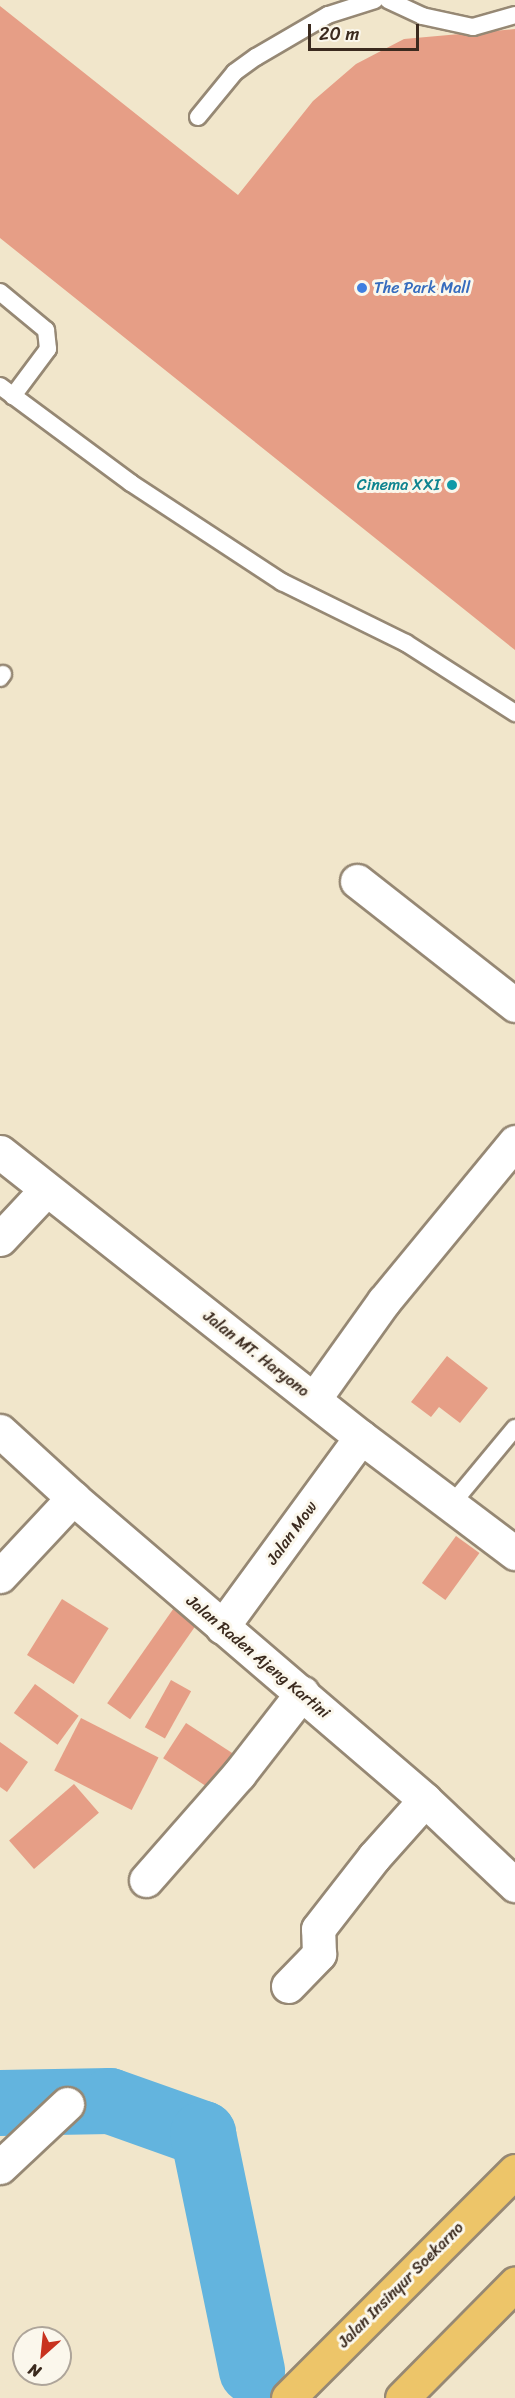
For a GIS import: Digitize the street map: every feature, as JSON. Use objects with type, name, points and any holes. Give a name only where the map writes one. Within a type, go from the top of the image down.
[{"type":"main road","name":"Jalan Insinyur Soekarno","points":[[288,2398],[515,2171]]},
{"type":"main road","points":[[402,2398],[515,2284]]},
{"type":"street","points":[[357,881],[515,1005]]},
{"type":"street","points":[[314,1399],[384,1300],[515,1142]]},
{"type":"street","name":"Jalan MT. Haryono","points":[[0,1152],[361,1437],[515,1553]]},
{"type":"street","points":[[0,1239],[46,1190]]},
{"type":"street","name":"Jalan Raden Ajeng Kartini","points":[[0,1431],[222,1628],[302,1693],[425,1800],[515,1885]]},
{"type":"street","name":"Jalan Mow","points":[[222,1628],[361,1437]]},
{"type":"street","points":[[0,1576],[73,1498]]},
{"type":"street","points":[[146,1880],[239,1774],[302,1693]]},
{"type":"street","points":[[288,1986],[319,1954],[318,1929],[374,1857],[425,1800]]},
{"type":"street","points":[[0,2166],[67,2104]]},
{"type":"lane","points":[[198,117],[235,72],[256,57],[328,15],[375,0]]},
{"type":"lane","points":[[388,0],[422,16],[473,27],[515,15]]},
{"type":"lane","points":[[0,292],[46,330],[48,349],[7,391],[130,483],[282,582],[406,642],[515,713]]},
{"type":"lane","points":[[451,1505],[515,1428]]},
{"type":"building","name":"The Park Mall","points":[[0,6],[238,195],[313,101],[356,64],[404,39],[515,29],[515,650],[0,238]]},
{"type":"building","points":[[447,1356],[488,1388],[460,1423],[439,1407],[431,1417],[411,1402]]},
{"type":"building","points":[[456,1536],[479,1553],[445,1600],[422,1583]]},
{"type":"building","points":[[62,1599],[109,1628],[74,1684],[27,1655]]},
{"type":"building","points":[[176,1605],[199,1621],[130,1719],[107,1703]]},
{"type":"building","points":[[171,1680],[191,1691],[165,1738],[145,1727]]},
{"type":"building","points":[[35,1684],[79,1716],[58,1745],[14,1713]]},
{"type":"building","points":[[81,1718],[159,1757],[132,1810],[54,1771]]},
{"type":"building","points":[[186,1723],[237,1756],[214,1791],[163,1758]]},
{"type":"building","points":[[0,1742],[28,1762],[7,1792],[0,1787]]},
{"type":"building","points":[[74,1784],[99,1813],[34,1869],[9,1840]]},
{"type":"waterway","points":[[0,2103],[110,2101],[203,2134],[252,2371]]},
{"type":"place","name":"The Park Mall","points":[[362,288]]},
{"type":"place","name":"Cinema XXI","points":[[452,485]]}]
